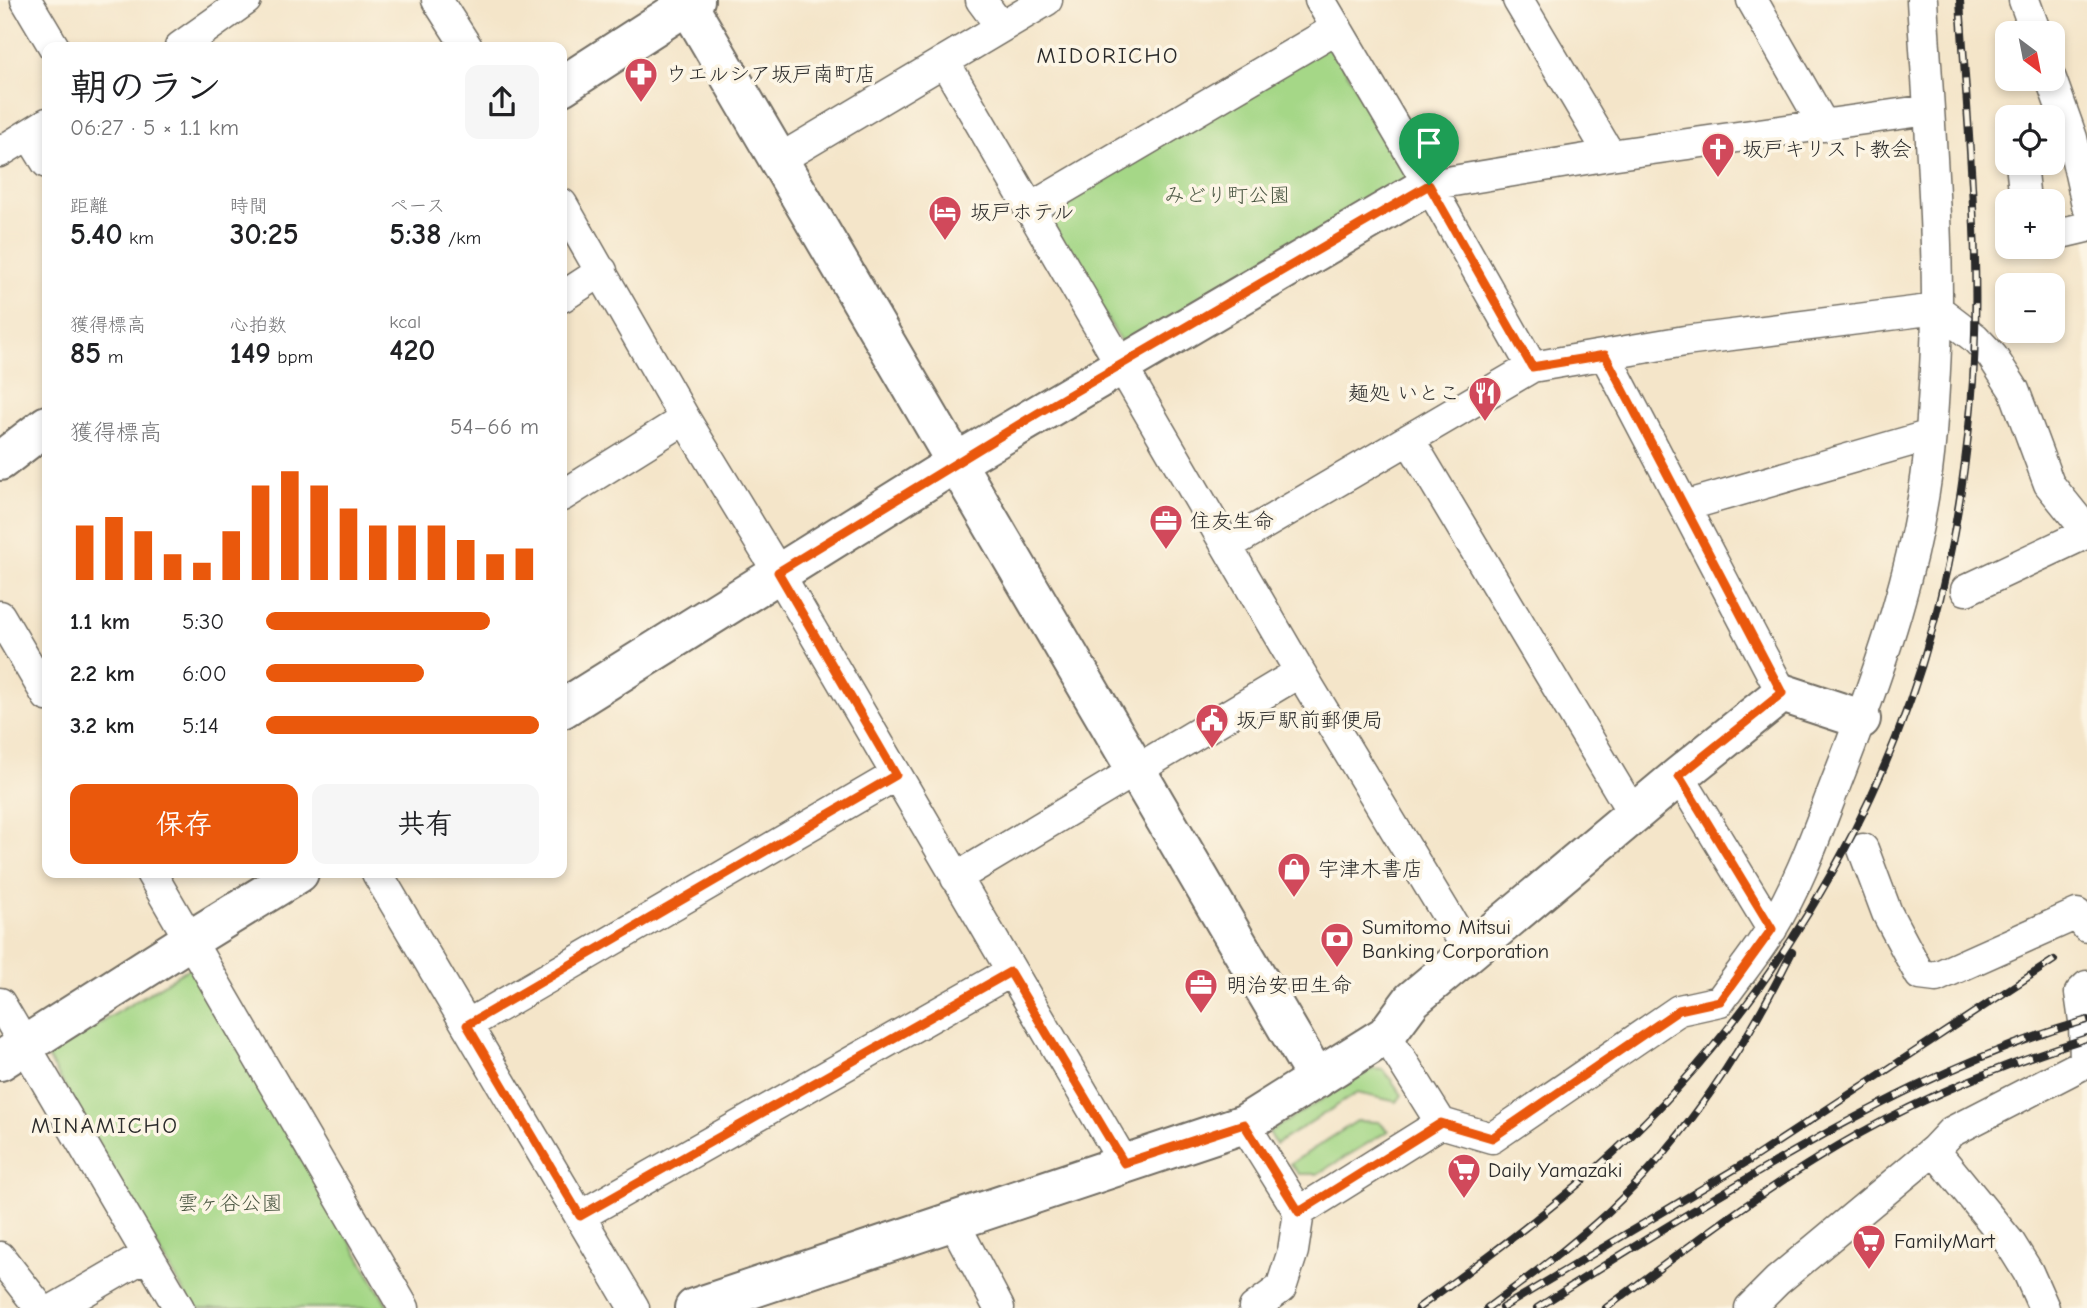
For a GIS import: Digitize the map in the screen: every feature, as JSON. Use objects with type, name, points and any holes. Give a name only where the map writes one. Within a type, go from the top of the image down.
[{"type":"street","points":[[0,6],[12,0]]},
{"type":"street","points":[[26,0],[51,42]]},
{"type":"street","points":[[187,42],[246,0]]},
{"type":"street","points":[[437,0],[464,42]]},
{"type":"street","points":[[981,0],[1001,27]]},
{"type":"street","points":[[780,159],[1047,0]]},
{"type":"street","points":[[1320,0],[1532,367]]},
{"type":"street","points":[[1518,0],[1610,155]]},
{"type":"street","points":[[1752,0],[1824,126]]},
{"type":"street","points":[[1386,1035],[1441,1123],[1492,1138],[1679,1010],[1720,1001],[1772,929],[1792,892],[1818,833],[1861,719],[1904,587],[1921,508],[1931,435],[1937,309],[1936,239],[1922,0]]},
{"type":"street","points":[[2024,0],[2032,21]]},
{"type":"street","points":[[567,83],[689,2],[1317,1079]]},
{"type":"street","points":[[1029,209],[1337,28]]},
{"type":"street","points":[[944,61],[1300,672],[1470,953]]},
{"type":"street","points":[[567,706],[957,462],[1429,185],[1610,155],[1928,110]]},
{"type":"street","points":[[0,152],[38,129]]},
{"type":"street","points":[[2065,149],[2087,205]]},
{"type":"street","points":[[567,213],[685,419],[778,572],[1124,1163]]},
{"type":"street","points":[[2065,232],[2087,227]]},
{"type":"street","points":[[567,293],[601,271]]},
{"type":"street","points":[[1227,546],[1532,367],[1685,341],[1937,309],[1975,338],[1992,356],[2014,390],[2049,484],[2087,532],[1966,590]]},
{"type":"street","points":[[1605,355],[1782,693],[1861,719]]},
{"type":"street","points":[[567,493],[685,419]]},
{"type":"street","points":[[0,461],[42,429]]},
{"type":"street","points":[[1685,506],[1931,435]]},
{"type":"street","points":[[1409,439],[1634,815]]},
{"type":"street","points":[[0,616],[42,687]]},
{"type":"street","points":[[956,878],[1300,672]]},
{"type":"street","points":[[694,1308],[1244,1124],[1386,1035],[1412,1000],[1782,693]]},
{"type":"street","points":[[467,1025],[896,775]]},
{"type":"street","points":[[1679,776],[1772,929]]},
{"type":"street","points":[[1863,849],[1887,913],[1920,975],[1936,977],[2077,914],[2087,927]]},
{"type":"street","points":[[154,878],[404,1308]]},
{"type":"street","points":[[13,1054],[291,878]]},
{"type":"street","points":[[380,878],[634,1308]]},
{"type":"street","points":[[580,1216],[1010,972]]},
{"type":"street","points":[[1750,1308],[1777,1281],[1934,1150],[1951,1132],[2085,1063],[2080,993],[2087,986]]},
{"type":"street","points":[[0,1003],[13,1054],[147,1255],[178,1308]]},
{"type":"street","points":[[1299,1212],[1441,1123]]},
{"type":"street","points":[[1244,1124],[1299,1212],[1293,1251],[1281,1288],[1254,1308]]},
{"type":"street","points":[[1934,1150],[2010,1243],[2028,1272],[2044,1308]]},
{"type":"street","points":[[953,1221],[999,1308]]},
{"type":"street","points":[[56,1308],[147,1255]]},
{"type":"street","points":[[0,1257],[40,1308]]},
{"type":"green space","name":"みどり町公園","points":[[1329,42],[1411,179],[1125,349],[1044,211]]},
{"type":"green space","name":"雲ヶ谷公園","points":[[191,967],[389,1308],[193,1308],[47,1056]]},
{"type":"green space","points":[[1372,1069],[1384,1070],[1402,1095],[1397,1102],[1357,1093],[1276,1144],[1269,1132]]},
{"type":"green space","points":[[1357,1121],[1379,1122],[1388,1131],[1317,1174],[1299,1174],[1290,1164]]},
{"type":"railway","points":[[1418,1308],[1518,1234],[1590,1174],[1667,1099],[1718,1041],[1765,979],[1808,913],[1847,845],[1881,775],[1909,703],[1946,575],[1961,492],[1971,407],[1975,255],[1960,0]]},
{"type":"railway","points":[[1487,1308],[1594,1225],[1637,1184],[1663,1154],[1712,1091],[1734,1057],[1792,952]]},
{"type":"railway","points":[[1502,1308],[1750,1160],[2054,960]]},
{"type":"railway","points":[[1537,1308],[1723,1193],[1872,1108],[1998,1050],[2087,1020]]},
{"type":"railway","points":[[1606,1308],[1749,1204],[1808,1164],[1868,1129],[1959,1085],[2087,1038]]},
{"type":"place","name":"ウエルシア坂戸南町店","points":[[641,104]]},
{"type":"place","name":"坂戸キリスト教会","points":[[1718,179]]},
{"type":"place","name":"坂戸ホテル","points":[[945,242]]},
{"type":"place","name":"麺処 いとこ","points":[[1485,423]]},
{"type":"place","name":"住友生命","points":[[1166,551]]},
{"type":"place","name":"坂戸駅前郵便局","points":[[1212,750]]},
{"type":"place","name":"宇津木書店","points":[[1294,899]]},
{"type":"place","name":"Sumitomo Mitsui Banking Corporation","points":[[1337,969]]},
{"type":"place","name":"明治安田生命","points":[[1201,1015]]},
{"type":"place","name":"Daily Yamazaki","points":[[1464,1200]]},
{"type":"place","name":"FamilyMart","points":[[1869,1271]]},
{"type":"district","name":"MIDORICHO","points":[[1108,55]]},
{"type":"district","name":"MINAMICHO","points":[[105,1125]]},
{"type":"route","points":[[1429,185],[1532,367],[1605,355],[1782,693],[1679,776],[1772,929],[1720,1001],[1679,1010],[1492,1138],[1441,1123],[1299,1212],[1244,1124],[1124,1163],[1010,972],[580,1216],[467,1025],[896,775],[778,572],[1038,413],[1429,185]]}]
